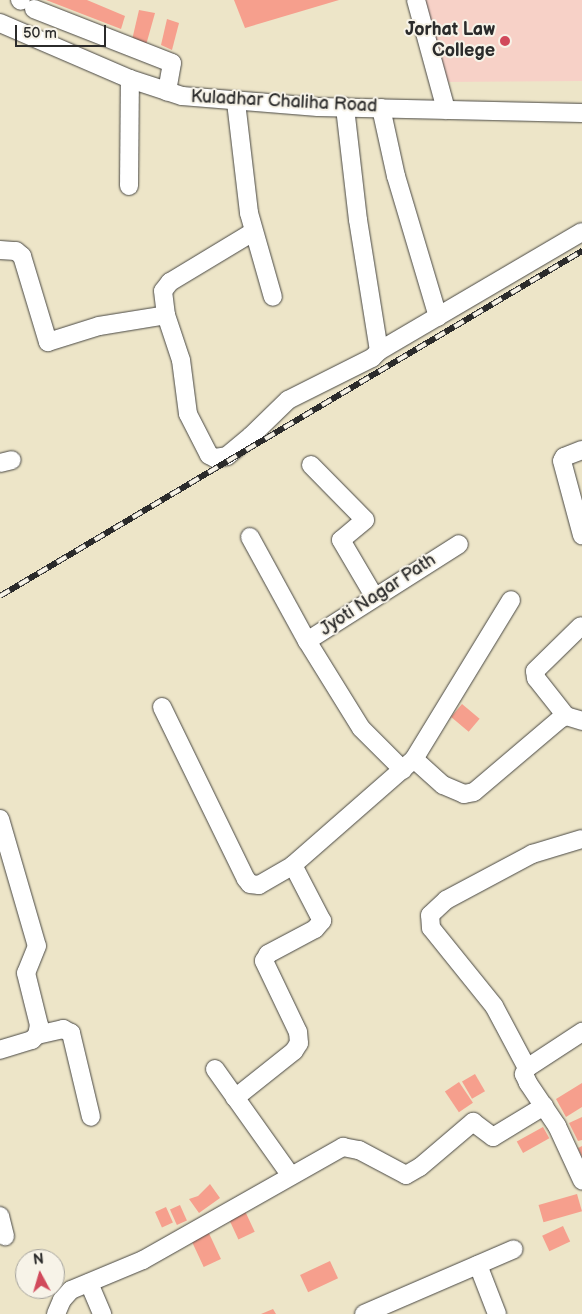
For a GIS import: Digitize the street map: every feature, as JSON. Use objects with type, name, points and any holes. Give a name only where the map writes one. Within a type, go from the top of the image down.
[{"type":"street","points":[[416,0],[446,110]]},
{"type":"street","points":[[25,3],[172,63],[167,92]]},
{"type":"street","name":"Kuladhar Chaliha Road","points":[[0,23],[130,79],[167,92],[236,102],[345,107],[582,113]]},
{"type":"street","points":[[129,186],[130,79]]},
{"type":"street","points":[[236,102],[253,232],[273,297]]},
{"type":"street","points":[[345,107],[359,229],[379,351]]},
{"type":"street","points":[[381,108],[396,176],[438,317]]},
{"type":"street","points":[[253,232],[170,282],[163,291],[166,314],[181,360],[188,414],[209,455],[215,458],[227,456],[288,400],[372,358],[379,351],[582,232]]},
{"type":"street","points":[[0,250],[16,251],[22,256],[48,342],[99,326],[166,314]]},
{"type":"street","points":[[582,450],[564,457],[562,461],[582,536]]},
{"type":"street","points":[[311,465],[365,520],[342,540],[374,596]]},
{"type":"street","points":[[250,538],[307,641]]},
{"type":"street","name":"Jyoti Nagar Path","points":[[459,544],[374,596],[307,641],[361,728],[409,764],[443,785],[464,794],[474,792],[574,718]]},
{"type":"street","points":[[162,707],[250,884],[259,885],[293,865],[338,822],[409,764],[511,600]]},
{"type":"street","points":[[574,718],[536,678],[535,671],[581,626]]},
{"type":"street","points":[[0,819],[4,844],[37,946],[26,973],[39,1025],[37,1036]]},
{"type":"street","points":[[582,839],[532,854],[446,900],[430,915],[431,928],[494,1006],[527,1068],[525,1079],[562,1133],[582,1180]]},
{"type":"street","points":[[235,1098],[294,1052],[299,1043],[298,1032],[264,961],[268,954],[315,929],[322,921],[293,865]]},
{"type":"street","points":[[0,1050],[37,1036],[63,1029],[71,1034],[91,1117]]},
{"type":"street","points":[[527,1068],[582,1032]]},
{"type":"street","points":[[215,1069],[291,1176]]},
{"type":"street","points":[[56,1314],[66,1294],[143,1260],[343,1147],[351,1147],[406,1175],[420,1167],[473,1122],[492,1137],[544,1106]]},
{"type":"street","points":[[0,1216],[5,1236]]},
{"type":"street","points":[[364,1314],[514,1249]]},
{"type":"street","points":[[478,1265],[497,1314]]},
{"type":"street","points":[[89,1283],[102,1314]]},
{"type":"shaded area","name":"Jorhat Law College","points":[[416,0],[582,0],[582,81],[440,82]]},
{"type":"building","points":[[46,0],[87,0],[125,16],[121,29]]},
{"type":"building","points":[[234,0],[339,0],[245,28]]},
{"type":"building","points":[[139,10],[155,13],[146,45],[132,40]]},
{"type":"building","points":[[167,19],[179,23],[172,50],[161,45]]},
{"type":"building","points":[[462,704],[480,719],[469,732],[451,717]]},
{"type":"building","points":[[475,1074],[485,1091],[472,1099],[462,1082]]},
{"type":"building","points":[[459,1082],[473,1103],[459,1112],[445,1092]]},
{"type":"building","points":[[582,1083],[582,1107],[566,1117],[556,1099]]},
{"type":"building","points":[[582,1117],[582,1140],[578,1141],[569,1123]]},
{"type":"building","points":[[543,1127],[549,1138],[523,1153],[517,1142]]},
{"type":"building","points":[[582,1146],[582,1157],[578,1148]]},
{"type":"building","points":[[210,1184],[220,1198],[199,1213],[189,1199],[198,1196]]},
{"type":"building","points":[[577,1194],[582,1211],[544,1222],[539,1205]]},
{"type":"building","points":[[180,1205],[187,1221],[177,1225],[170,1209]]},
{"type":"building","points":[[166,1207],[173,1223],[162,1227],[155,1212]]},
{"type":"building","points":[[245,1211],[255,1232],[238,1239],[229,1219]]},
{"type":"building","points":[[563,1226],[570,1241],[549,1251],[542,1236]]},
{"type":"building","points":[[207,1229],[221,1259],[204,1267],[190,1237]]},
{"type":"building","points":[[330,1261],[338,1278],[308,1292],[300,1275]]},
{"type":"building","points":[[273,1309],[276,1314],[261,1314]]},
{"type":"railway","points":[[0,596],[582,251]]},
{"type":"place","name":"Jorhat Law College","points":[[505,41]]}]
